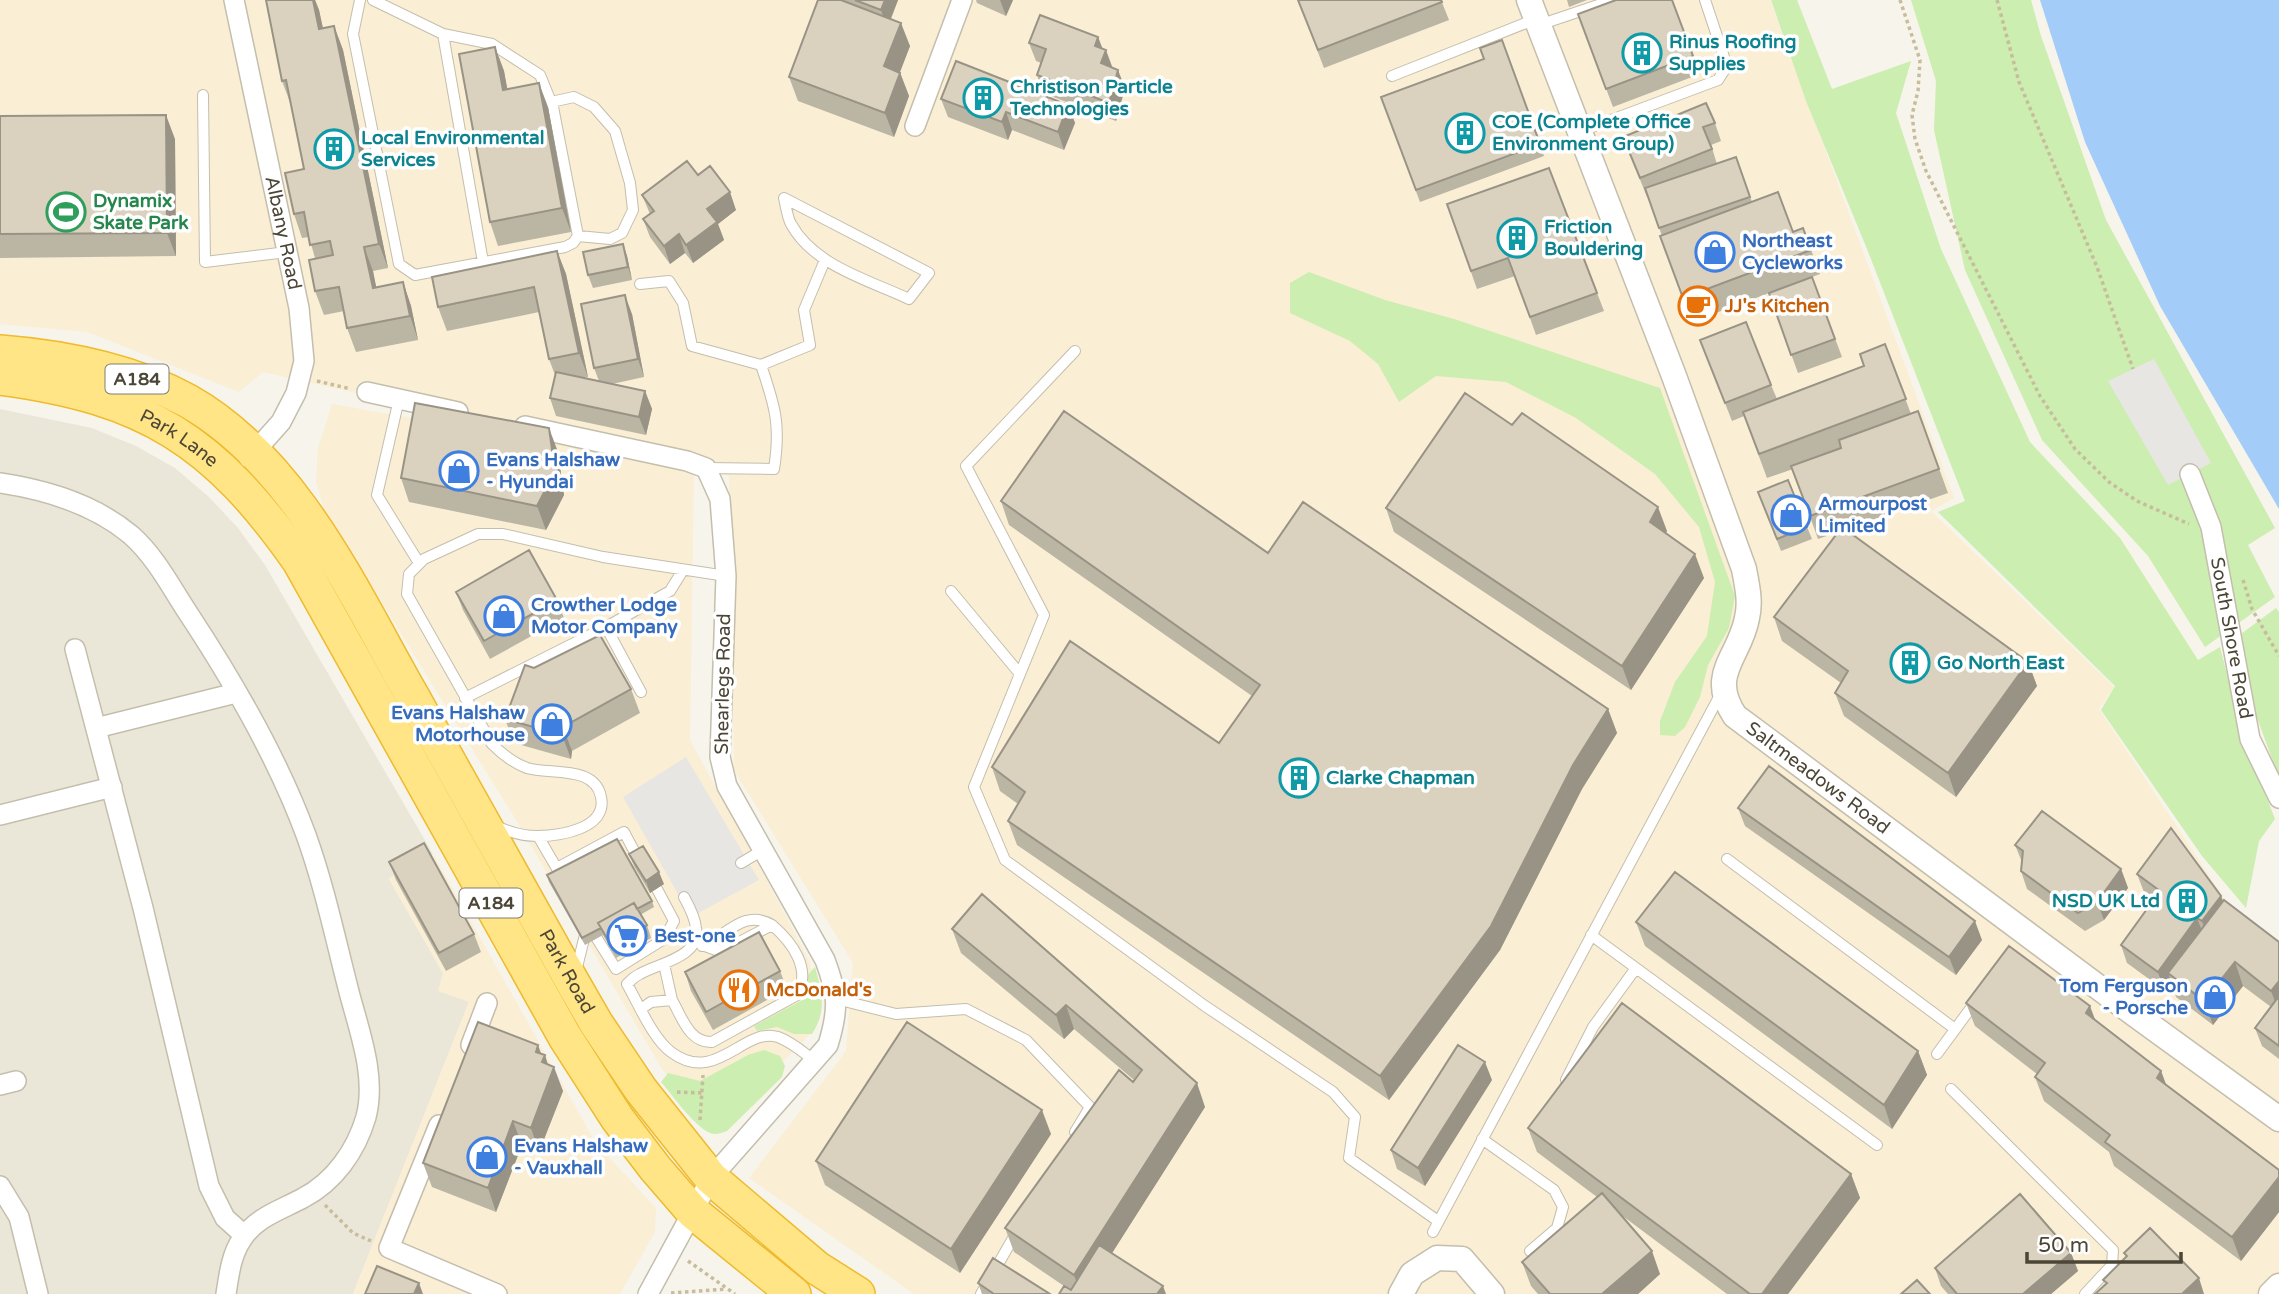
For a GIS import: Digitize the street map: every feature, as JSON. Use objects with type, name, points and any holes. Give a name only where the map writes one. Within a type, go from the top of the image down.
[{"type":"highway","name":"Park Lane","points":[[0,352],[78,362],[118,372],[159,387],[189,402],[254,452]]},
{"type":"highway","name":"Park Lane","points":[[0,378],[68,390],[142,414],[193,444],[231,477]]},
{"type":"highway","name":"Park Road","points":[[254,452],[280,480],[344,577],[573,983],[640,1090],[711,1178],[817,1268],[859,1294]]},
{"type":"highway","name":"Park Road","points":[[231,477],[262,511],[299,561],[565,1037],[617,1118],[654,1168],[693,1212],[794,1294]]},
{"type":"street","name":"Albany Road","points":[[231,477],[281,422],[301,377],[304,361],[304,344],[287,252],[234,0]]},
{"type":"street","points":[[915,126],[962,0]]},
{"type":"street","points":[[1534,15],[1674,376],[1744,569],[1749,600],[1747,621],[1723,677],[1723,690]]},
{"type":"street","points":[[367,392],[481,417]]},
{"type":"street","points":[[509,423],[687,461],[706,468]]},
{"type":"street","name":"Shearlegs Road","points":[[648,1294],[711,1178],[828,1045],[836,1020],[836,989],[825,960],[727,786],[720,757],[726,576],[720,499],[706,468]]},
{"type":"street","name":"South Shore Road","points":[[2190,474],[2211,527],[2250,739],[2279,798]]},
{"type":"street","points":[[0,483],[58,495],[93,510],[132,537],[151,557],[203,636],[285,783],[306,836],[331,917],[366,1059],[368,1104],[361,1132],[338,1170],[313,1193],[260,1220],[244,1235],[235,1253],[226,1294]]},
{"type":"street","points":[[75,649],[112,787],[209,1186],[225,1218],[244,1235]]},
{"type":"street","name":"Saltmeadows Road","points":[[1723,690],[1726,703],[1735,716],[1759,736],[2023,939],[2279,1119]]},
{"type":"street","points":[[96,728],[236,693]]},
{"type":"street","points":[[0,815],[112,787]]},
{"type":"street","points":[[461,1068],[487,1003]]},
{"type":"street","points":[[446,1107],[389,1248],[494,1293]]},
{"type":"street","points":[[0,1186],[19,1217],[38,1294]]},
{"type":"street","points":[[1401,1294],[1412,1274],[1437,1258],[1462,1259],[1492,1294]]},
{"type":"street","points":[[2271,1294],[2279,1286]]},
{"type":"lane","points":[[360,0],[353,34],[385,205],[399,264],[415,275],[565,247],[573,243],[578,236],[551,102],[540,75],[492,44],[443,34],[373,0]]},
{"type":"lane","points":[[1392,76],[1534,15],[1613,0]]},
{"type":"lane","points":[[1579,132],[1718,80],[1727,66],[1705,0]]},
{"type":"lane","points":[[443,34],[483,262]]},
{"type":"lane","points":[[203,95],[205,262],[287,252]]},
{"type":"lane","points":[[551,102],[574,97],[594,107],[615,131],[630,183],[633,210],[622,233],[610,239],[578,236]]},
{"type":"lane","points":[[784,198],[929,273],[909,299],[825,260],[802,240],[789,222],[784,198]]},
{"type":"lane","points":[[640,284],[669,281],[683,303],[692,346],[761,365],[810,345],[804,310],[825,260]]},
{"type":"lane","points":[[1075,351],[966,466],[1044,615],[974,787],[1004,860],[1205,1006],[1332,1092],[1355,1117],[1349,1158],[1438,1221]]},
{"type":"lane","points":[[706,468],[774,468],[777,451],[776,407],[761,365]]},
{"type":"lane","points":[[399,399],[377,495],[419,563]]},
{"type":"lane","points":[[481,818],[512,833],[538,836],[577,830],[589,825],[597,817],[602,798],[596,784],[588,778],[530,769],[509,760],[492,744],[407,594],[409,574],[419,563],[478,534],[503,534],[603,556],[726,576]]},
{"type":"lane","points":[[465,698],[606,627],[670,591],[683,569]]},
{"type":"lane","points":[[951,591],[1020,674]]},
{"type":"lane","points":[[606,627],[641,692]]},
{"type":"lane","points":[[1433,1232],[1723,690]]},
{"type":"lane","points":[[557,868],[624,832],[640,862]]},
{"type":"lane","points":[[538,836],[569,891]]},
{"type":"lane","points":[[741,863],[763,850]]},
{"type":"lane","points":[[1727,859],[1955,1030]]},
{"type":"lane","points":[[573,983],[588,924],[616,969],[664,939],[674,921],[657,889]]},
{"type":"lane","points":[[684,897],[697,930],[691,947],[664,964],[641,973],[626,984],[659,1039],[671,1052],[689,1061],[703,1063],[770,1036],[779,1038],[815,1061]]},
{"type":"lane","points":[[664,964],[672,1000],[693,1037],[703,1042],[712,1042],[797,995],[804,983],[803,969],[786,937],[772,925],[755,918],[746,919],[705,946]]},
{"type":"lane","points":[[691,947],[726,949],[772,925]]},
{"type":"lane","points":[[1591,935],[1877,1145]]},
{"type":"lane","points":[[1558,1096],[1593,1027],[1636,968]]},
{"type":"lane","points":[[1937,1054],[1979,997]]},
{"type":"lane","points":[[836,999],[896,1014],[966,1009],[1026,1040],[1090,1107],[1069,1142]]},
{"type":"lane","points":[[641,1009],[651,1002],[672,1000]]},
{"type":"lane","points":[[1951,1089],[2113,1250],[2112,1265],[2085,1294]]},
{"type":"lane","points":[[1482,1139],[1554,1190],[1563,1207],[1557,1228],[1530,1251]]},
{"type":"lane","points":[[981,1294],[1022,1224]]},
{"type":"path","points":[[1900,0],[1920,60],[1918,92],[1912,115],[1915,139],[1922,160],[2040,396],[2075,449],[2109,482],[2137,502],[2168,516],[2194,525],[2211,527]]},
{"type":"path","points":[[1997,0],[2019,82],[2096,267],[2133,369]]},
{"type":"path","points":[[301,377],[367,392]]},
{"type":"path","points":[[2241,575],[2252,609],[2279,656]]},
{"type":"path","points":[[313,1193],[353,1233],[389,1248]]},
{"type":"path","points":[[673,1249],[735,1294]]},
{"type":"path","points":[[665,1294],[727,1289]]},
{"type":"shaded area","points":[[0,0],[1770,0],[1954,498],[1931,511],[2114,687],[2099,709],[2234,913],[2279,948],[2279,1294],[914,1294],[749,1178],[846,1051],[853,963],[734,770],[729,476],[694,469],[690,740],[809,961],[818,993],[815,1029],[716,1130],[662,1069],[516,820],[323,507],[316,481],[318,448],[332,404],[672,464],[263,372],[239,392],[87,332],[0,324]]},
{"type":"shaded area","points":[[2154,359],[2211,463],[2168,485],[2108,381]]},
{"type":"shaded area","points":[[0,409],[92,428],[136,446],[175,468],[209,497],[238,528],[265,565],[433,854],[389,879],[443,973],[469,1002],[353,1294],[0,1294]]},
{"type":"shaded area","points":[[686,757],[759,880],[691,917],[623,797]]},
{"type":"shaded area","points":[[433,854],[595,1142],[656,1208],[655,1232],[620,1294],[353,1294],[469,1002],[438,991],[443,973],[389,878]]},
{"type":"green space","points":[[1771,0],[1797,0],[1832,89],[1911,61],[1896,113],[1941,249],[2030,442],[2120,538],[2198,660],[2220,647],[2244,739],[2275,819],[2259,841],[2246,908],[2202,856],[2101,710],[2115,686],[1938,512],[1965,501],[1806,101]]},
{"type":"green space","points":[[1911,0],[2031,0],[2041,36],[2106,220],[2275,528],[2248,545],[2275,597],[2205,647],[2148,556],[2042,440],[1965,270],[1934,130],[1936,81]]},
{"type":"green space","points":[[1309,272],[1385,300],[1454,319],[1660,388],[1735,596],[1729,628],[1708,665],[1700,697],[1685,727],[1675,736],[1660,735],[1660,721],[1675,682],[1707,636],[1715,582],[1699,527],[1655,474],[1576,418],[1506,382],[1436,376],[1399,402],[1378,364],[1350,341],[1290,313],[1290,283]]},
{"type":"green space","points":[[2276,608],[2279,612],[2279,778],[2255,712],[2241,634]]},
{"type":"green space","points":[[815,967],[822,1002],[820,1017],[812,1034],[794,1034],[777,1027],[757,1031],[754,1026],[810,996],[807,976]]},
{"type":"green space","points":[[764,1050],[780,1056],[785,1066],[782,1077],[727,1131],[721,1133],[715,1134],[701,1128],[661,1082],[668,1073],[700,1081],[748,1055]]},
{"type":"water","points":[[2040,0],[2279,0],[2279,509],[2160,306],[2085,142]]},
{"type":"building","name":"Local Environmental Services","points":[[266,0],[313,0],[319,29],[334,26],[379,244],[364,247],[373,288],[403,282],[410,316],[347,328],[339,287],[315,291],[309,260],[333,255],[330,241],[310,245],[304,212],[294,214],[285,173],[304,169],[286,80],[282,81]]},
{"type":"building","points":[[818,0],[841,0],[901,23],[884,66],[900,73],[885,113],[789,77]]},
{"type":"building","points":[[855,0],[885,0],[881,10]]},
{"type":"building","points":[[1298,0],[1441,0],[1442,2],[1318,50]]},
{"type":"building","name":"Rinus Roofing Supplies","points":[[1616,0],[1672,0],[1693,56],[1606,89],[1578,14]]},
{"type":"building","points":[[1040,15],[1098,37],[1095,46],[1106,50],[1101,63],[1118,70],[1109,103],[1037,75],[1046,49],[1029,43]]},
{"type":"building","name":"COE (Complete Office Environment Group)","points":[[1502,40],[1540,144],[1416,190],[1381,97],[1484,59],[1480,48]]},
{"type":"building","points":[[495,47],[503,90],[539,83],[562,208],[490,222],[459,54]]},
{"type":"building","points":[[956,61],[1068,105],[1058,132],[1006,112],[1002,122],[941,99]]},
{"type":"building","points":[[1706,103],[1715,123],[1703,127],[1712,149],[1640,178],[1623,137]]},
{"type":"building","points":[[166,115],[167,233],[0,234],[0,116]]},
{"type":"building","points":[[1736,157],[1750,197],[1659,228],[1645,188]]},
{"type":"building","points":[[687,161],[698,175],[710,166],[730,192],[707,209],[717,222],[686,245],[679,234],[664,246],[643,219],[654,211],[642,195]]},
{"type":"building","points":[[1549,168],[1597,293],[1530,317],[1508,258],[1471,271],[1447,204]]},
{"type":"building","points":[[1778,192],[1793,232],[1803,228],[1811,250],[1683,298],[1660,236]]},
{"type":"building","points":[[623,244],[628,267],[588,275],[583,252]]},
{"type":"building","points":[[557,251],[579,353],[549,359],[534,287],[438,307],[432,277]]},
{"type":"building","points":[[1812,277],[1835,339],[1791,355],[1769,293]]},
{"type":"building","points":[[625,295],[638,359],[594,368],[581,304]]},
{"type":"building","points":[[1746,322],[1771,385],[1725,403],[1700,340]]},
{"type":"building","points":[[1885,344],[1906,399],[1759,454],[1743,412],[1864,366],[1860,354]]},
{"type":"building","points":[[556,372],[645,391],[639,417],[550,398]]},
{"type":"building","points":[[1465,393],[1512,425],[1522,413],[1658,507],[1650,522],[1695,554],[1622,666],[1386,508]]},
{"type":"building","points":[[415,403],[549,428],[555,471],[537,506],[401,478]]},
{"type":"building","name":"Clarke Chapman","points":[[1064,411],[1268,553],[1303,502],[1608,709],[1573,765],[1491,926],[1380,1076],[1008,821],[1025,792],[992,767],[1070,641],[1219,743],[1260,685],[1001,501]]},
{"type":"building","points":[[1918,411],[1939,469],[1810,516],[1791,466],[1841,448],[1839,440]]},
{"type":"building","points":[[1788,480],[1807,527],[1777,539],[1758,492]]},
{"type":"building","name":"Go North East","points":[[1842,527],[2028,662],[1948,773],[1835,693],[1848,671],[1774,617]]},
{"type":"building","points":[[529,550],[557,600],[484,641],[456,592]]},
{"type":"building","points":[[600,635],[631,689],[563,727],[562,735],[505,719],[525,665],[534,668]]},
{"type":"building","points":[[1769,766],[1975,921],[1949,957],[1738,808]]},
{"type":"building","points":[[2042,811],[2121,869],[2097,902],[2078,913],[2021,871],[2023,851],[2015,845]]},
{"type":"building","points":[[2171,828],[2221,896],[2202,921],[2197,918],[2158,972],[2121,945],[2160,891],[2137,874]]},
{"type":"building","points":[[617,839],[652,901],[637,909],[634,903],[598,923],[601,928],[582,938],[547,875]]},
{"type":"building","points":[[424,843],[474,934],[439,953],[389,862]]},
{"type":"building","points":[[643,846],[659,872],[646,881],[629,854]]},
{"type":"building","points":[[1675,872],[1918,1051],[1884,1105],[1636,922]]},
{"type":"building","points":[[982,894],[1197,1083],[1074,1275],[1005,1228],[1119,1070],[1133,1082],[1142,1070],[1066,1005],[1056,1015],[952,929]]},
{"type":"building","points":[[2224,900],[2279,942],[2279,981],[2271,991],[2235,962],[2204,1001],[2168,973]]},
{"type":"building","points":[[634,903],[647,925],[611,945],[598,923]]},
{"type":"building","points":[[759,932],[780,971],[706,1012],[685,972]]},
{"type":"building","points":[[2009,946],[2090,1006],[2086,1013],[2161,1071],[2157,1078],[2279,1170],[2279,1177],[2232,1237],[2105,1142],[2110,1135],[2035,1077],[2045,1063],[1966,1003]]},
{"type":"building","points":[[2279,996],[2279,1046],[2255,1028]]},
{"type":"building","points":[[1622,1003],[1851,1174],[1762,1294],[1750,1294],[1528,1128]]},
{"type":"building","points":[[478,1022],[538,1045],[536,1052],[545,1055],[542,1062],[554,1067],[531,1128],[513,1121],[488,1188],[423,1163]]},
{"type":"building","points":[[907,1022],[1042,1110],[951,1249],[816,1161]]},
{"type":"building","points":[[1458,1045],[1485,1062],[1418,1168],[1391,1150]]},
{"type":"building","points":[[1602,1193],[1652,1251],[1602,1294],[1550,1294],[1522,1262]]},
{"type":"building","points":[[2020,1194],[2071,1253],[2023,1294],[1957,1294],[1935,1268]]},
{"type":"building","points":[[2150,1228],[2199,1278],[2182,1294],[2095,1294],[2107,1283],[2103,1280],[2127,1256],[2124,1253]]},
{"type":"building","points":[[1099,1245],[1163,1286],[1157,1294],[1059,1294],[1064,1286],[1071,1290]]},
{"type":"building","points":[[993,1258],[1050,1294],[994,1294],[978,1283]]},
{"type":"building","points":[[377,1266],[419,1283],[414,1294],[365,1294]]},
{"type":"building","points":[[1917,1280],[1930,1294],[1901,1294]]},
{"type":"place","name":"Rinus Roofing Supplies","points":[[1642,53]]},
{"type":"place","name":"Christison Particle Technologies","points":[[983,98]]},
{"type":"place","name":"COE (Complete Office Environment Group)","points":[[1465,133]]},
{"type":"place","name":"Local Environmental Services","points":[[334,149]]},
{"type":"place","name":"Dynamix Skate Park","points":[[66,212]]},
{"type":"place","name":"Friction Bouldering","points":[[1517,238]]},
{"type":"place","name":"Northeast Cycleworks","points":[[1715,252]]},
{"type":"place","name":"JJ's Kitchen","points":[[1698,306]]},
{"type":"place","name":"Evans Halshaw - Hyundai","points":[[459,471]]},
{"type":"place","name":"Armourpost Limited","points":[[1791,515]]},
{"type":"place","name":"Crowther Lodge Motor Company","points":[[504,616]]},
{"type":"place","name":"Go North East","points":[[1910,663]]},
{"type":"place","name":"Evans Halshaw Motorhouse","points":[[552,724]]},
{"type":"place","name":"Clarke Chapman","points":[[1299,778]]},
{"type":"place","name":"NSD UK Ltd","points":[[2187,901]]},
{"type":"place","name":"Best-one","points":[[627,936]]},
{"type":"place","name":"McDonald's","points":[[739,990]]},
{"type":"place","name":"Tom Ferguson - Porsche","points":[[2215,997]]},
{"type":"place","name":"Evans Halshaw - Vauxhall","points":[[487,1157]]}]
